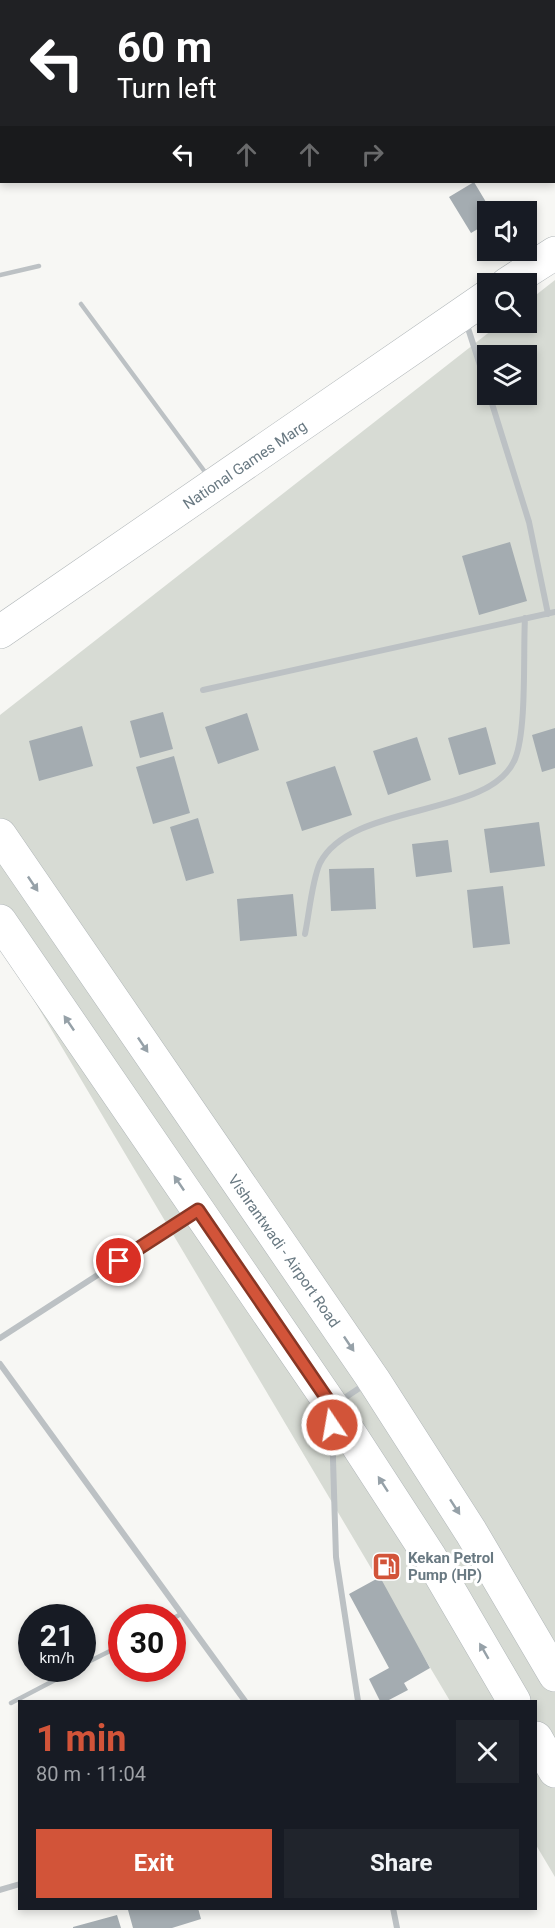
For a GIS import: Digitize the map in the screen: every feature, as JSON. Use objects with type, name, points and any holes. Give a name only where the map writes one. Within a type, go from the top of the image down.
[{"type":"main road","points":[[524,273],[555,253]]},
{"type":"main road","name":"National Games Marg","points":[[0,632],[475,304]]},
{"type":"main road","name":"Vishrantwadi - Airport Road","points":[[0,835],[373,1379],[471,1532],[555,1674]]},
{"type":"main road","points":[[0,921],[332,1406],[430,1557],[513,1700]]},
{"type":"main road","points":[[537,1740],[555,1771]]},
{"type":"street","points":[[475,304],[481,345]]},
{"type":"street","points":[[203,690],[551,613],[529,522],[492,405]]},
{"type":"street","points":[[305,934],[320,864],[334,843],[356,831],[482,789],[504,777],[514,759],[520,738],[525,618]]},
{"type":"street","points":[[0,1338],[198,1210]]},
{"type":"street","points":[[0,1364],[175,1604]]},
{"type":"street","points":[[358,1700],[336,1557],[331,1462],[332,1406],[373,1379]]},
{"type":"street","points":[[186,1620],[244,1700]]},
{"type":"street","points":[[0,1890],[18,1885]]},
{"type":"street","points":[[393,1910],[397,1928]]},
{"type":"lane","points":[[0,275],[39,266]]},
{"type":"lane","points":[[81,304],[215,485]]},
{"type":"lane","points":[[11,1703],[51,1682]]},
{"type":"shaded area","points":[[555,280],[555,1877],[537,1847],[537,1700],[449,1700],[0,943],[0,715],[488,333],[537,333],[537,294]]},
{"type":"building","points":[[475,183],[485,201],[477,201],[477,229],[471,233],[449,197]]},
{"type":"building","points":[[510,542],[527,601],[479,615],[462,556]]},
{"type":"building","points":[[163,712],[173,749],[140,758],[130,721]]},
{"type":"building","points":[[247,713],[259,750],[218,764],[205,727]]},
{"type":"building","points":[[82,726],[93,766],[39,781],[29,741]]},
{"type":"building","points":[[486,727],[496,764],[459,775],[448,738]]},
{"type":"building","points":[[555,728],[555,768],[542,772],[532,735]]},
{"type":"building","points":[[417,737],[431,780],[388,795],[373,751]]},
{"type":"building","points":[[174,756],[190,813],[153,824],[136,767]]},
{"type":"building","points":[[335,766],[352,815],[302,831],[286,782]]},
{"type":"building","points":[[198,818],[214,873],[186,881],[170,827]]},
{"type":"building","points":[[539,822],[545,866],[490,873],[484,829]]},
{"type":"building","points":[[448,840],[452,872],[416,877],[412,844]]},
{"type":"building","points":[[374,868],[376,909],[331,911],[329,869]]},
{"type":"building","points":[[503,886],[510,944],[473,948],[467,890]]},
{"type":"building","points":[[293,894],[297,936],[240,941],[237,899]]},
{"type":"building","points":[[380,1577],[430,1668],[404,1683],[408,1690],[389,1700],[380,1700],[369,1679],[389,1668],[349,1594]]},
{"type":"building","points":[[128,1910],[199,1910],[201,1919],[172,1928],[133,1928]]},
{"type":"building","points":[[117,1915],[121,1928],[73,1928],[73,1927]]},
{"type":"place","name":"Kekan Petrol Pump (HP)","points":[[387,1567]]},
{"type":"route","points":[[119,1261],[198,1210],[332,1406],[332,1425]]}]
